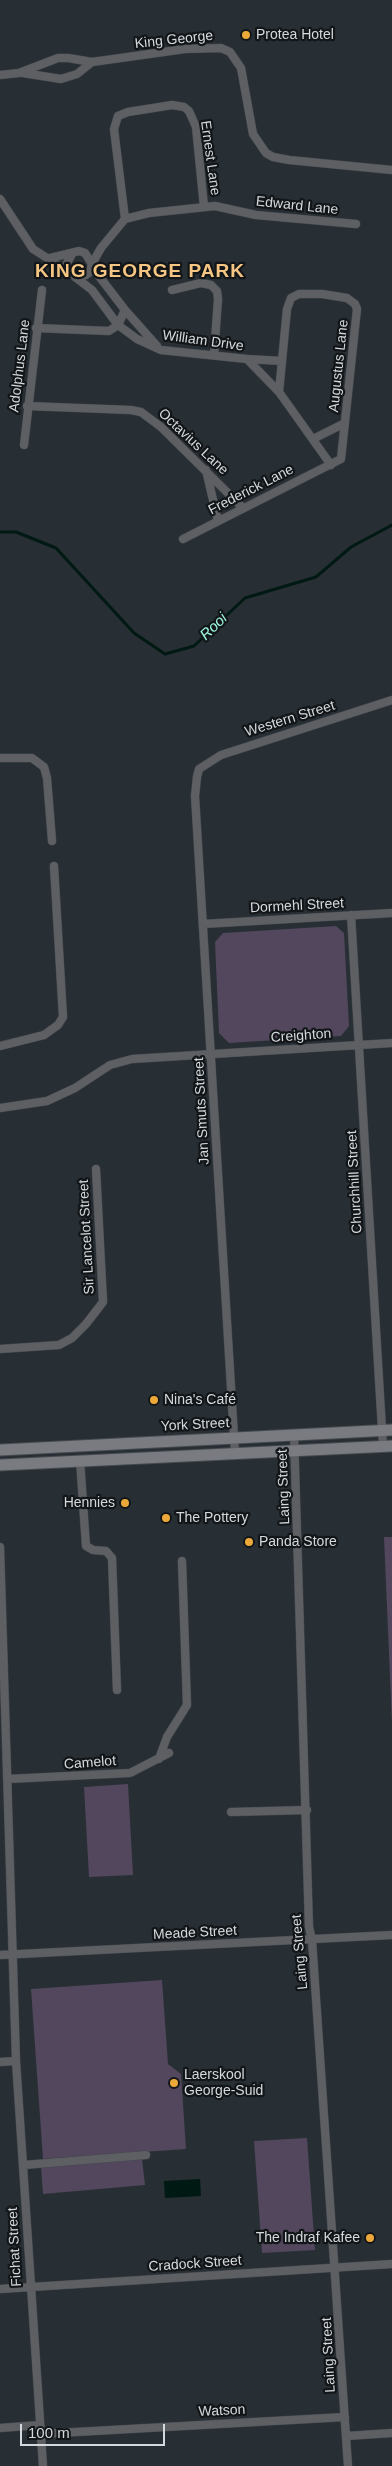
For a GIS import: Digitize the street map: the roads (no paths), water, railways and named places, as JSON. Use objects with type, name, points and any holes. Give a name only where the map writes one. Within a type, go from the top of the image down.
[{"type":"main road","name":"York Street","points":[[0,1450],[387,1430]]},
{"type":"main road","points":[[0,1464],[388,1446]]},
{"type":"street","name":"King George","points":[[19,73],[58,58],[92,62],[185,49],[221,48],[230,52],[241,68],[253,134],[266,153],[273,157],[289,160],[392,170]]},
{"type":"street","name":"King George","points":[[0,75],[19,73],[62,79],[77,74],[92,62]]},
{"type":"street","name":"Ernest Lane","points":[[125,219],[114,129],[118,116],[128,112],[172,105],[184,107],[189,111],[196,127],[204,207]]},
{"type":"street","name":"William Drive","points":[[0,199],[33,249],[50,258],[92,290],[118,325],[137,339],[161,350],[247,359],[279,392],[331,465]]},
{"type":"street","name":"Edward Lane","points":[[125,219],[150,213],[204,207],[227,207],[256,215],[356,224]]},
{"type":"street","points":[[72,254],[67,263],[72,274],[86,276],[101,248],[125,219]]},
{"type":"street","points":[[50,258],[101,248]]},
{"type":"street","points":[[83,252],[89,256],[92,265],[125,310],[161,350]]},
{"type":"street","points":[[172,290],[201,283],[211,285],[217,291],[214,355]]},
{"type":"street","name":"Adolphus Lane","points":[[24,444],[36,328],[42,290]]},
{"type":"street","name":"Augustus Lane","points":[[279,392],[287,309],[291,298],[300,294],[322,294],[347,298],[355,304],[357,309],[342,457],[331,465]]},
{"type":"street","points":[[36,328],[106,332],[118,325],[125,310]]},
{"type":"street","points":[[247,359],[282,361]]},
{"type":"street","name":"Octavius Lane","points":[[27,406],[141,412],[161,427],[243,508]]},
{"type":"street","points":[[313,440],[345,423]]},
{"type":"street","name":"Frederick Lane","points":[[183,539],[331,465]]},
{"type":"street","points":[[206,470],[218,521]]},
{"type":"street","name":"Western Street","points":[[199,769],[221,755],[392,700]]},
{"type":"street","points":[[0,758],[32,758],[44,767],[47,778],[52,841]]},
{"type":"street","name":"Jan Smuts Street","points":[[199,769],[195,796],[235,1453]]},
{"type":"street","points":[[0,1046],[44,1035],[58,1025],[63,1017],[54,866]]},
{"type":"street","name":"Dormehl Street","points":[[203,924],[392,913]]},
{"type":"street","name":"Churchhill Street","points":[[351,915],[388,1446]]},
{"type":"street","name":"Creighton","points":[[0,1108],[41,1103],[59,1097],[121,1061],[392,1043]]},
{"type":"street","name":"Sir Lancelot Street","points":[[0,1349],[59,1344],[72,1338],[103,1302],[96,1170]]},
{"type":"street","name":"Laing Street","points":[[294,1434],[307,1810],[309,1927],[312,1940],[348,2466]]},
{"type":"street","points":[[80,1460],[86,1546],[94,1550],[106,1551],[112,1558],[117,1690]]},
{"type":"street","name":"Fichat Street","points":[[0,1548],[3,1769],[7,1779],[16,2061],[43,2466]]},
{"type":"street","points":[[158,1759],[167,1737],[187,1705],[182,1561]]},
{"type":"street","name":"Camelot","points":[[7,1779],[130,1772],[169,1753]]},
{"type":"street","points":[[231,1812],[307,1810]]},
{"type":"street","name":"Meade Street","points":[[0,1955],[392,1936]]},
{"type":"street","points":[[0,2062],[16,2061]]},
{"type":"street","points":[[24,2165],[146,2155]]},
{"type":"street","name":"Cradock Street","points":[[0,2289],[392,2264]]},
{"type":"street","name":"Watson","points":[[40,2434],[345,2417]]},
{"type":"street","points":[[0,2428],[40,2425]]},
{"type":"street","points":[[346,2436],[392,2433]]},
{"type":"waterway","name":"Rooi","points":[[0,532],[16,532],[56,548],[134,633],[165,654],[194,646],[245,598],[316,577],[351,547],[392,525]]},
{"type":"place","name":"Protea Hotel","points":[[246,35]]},
{"type":"place","name":"Nina's Café","points":[[154,1400]]},
{"type":"place","name":"Hennies","points":[[125,1503]]},
{"type":"place","name":"The Pottery","points":[[166,1518]]},
{"type":"place","name":"Panda Store","points":[[249,1542]]},
{"type":"place","name":"Laerskool George-Suid","points":[[174,2083]]},
{"type":"place","name":"The Indraf Kafee","points":[[370,2238]]},
{"type":"district","name":"KING GEORGE PARK","points":[[140,272]]}]
